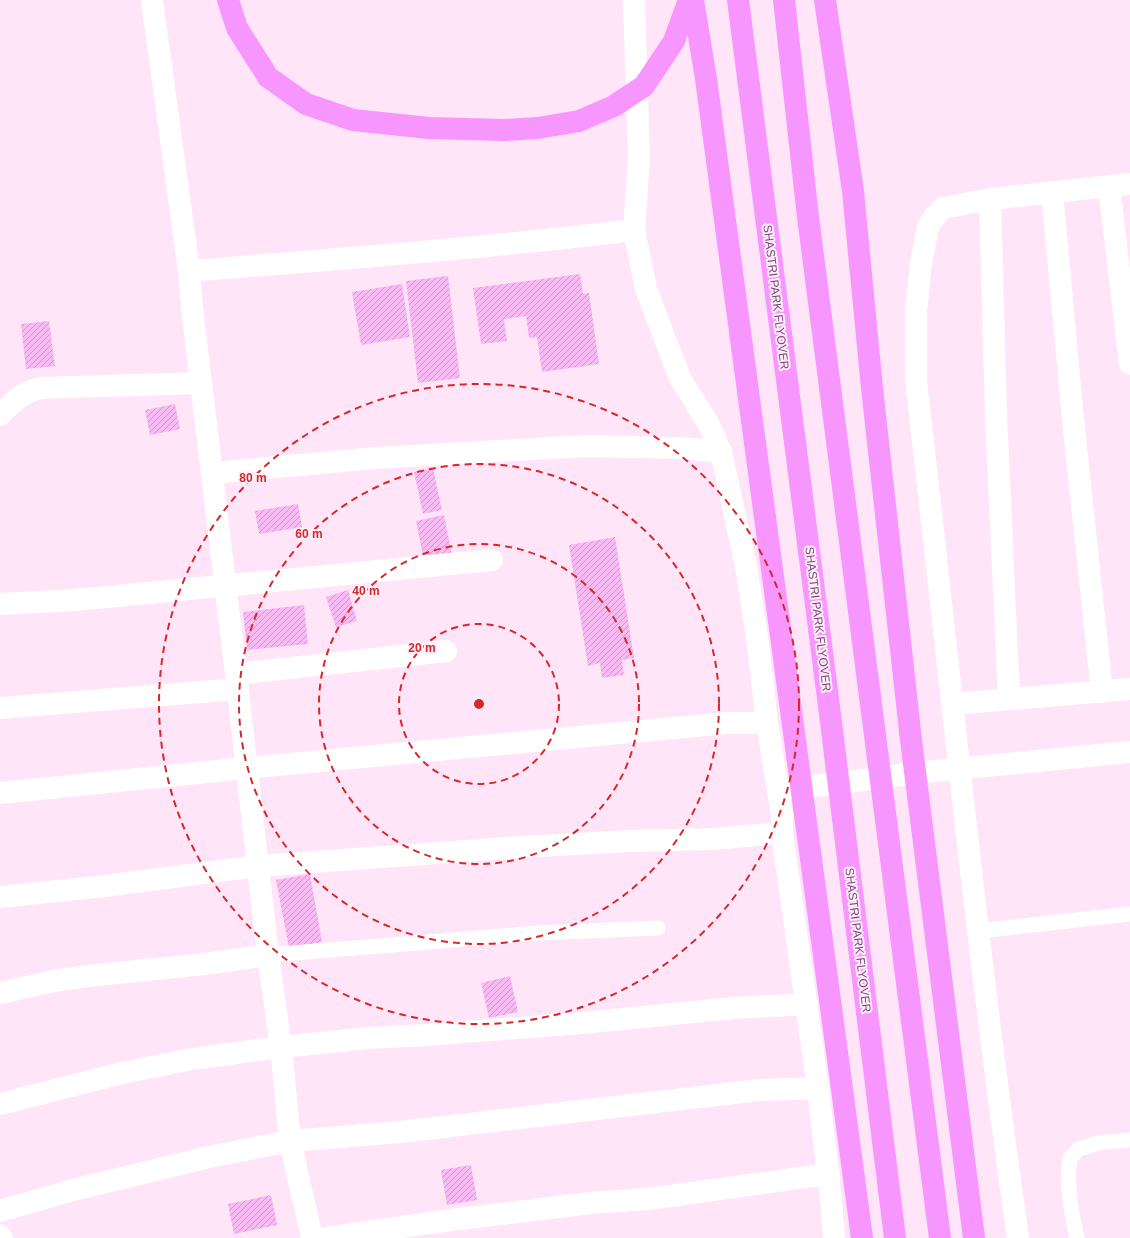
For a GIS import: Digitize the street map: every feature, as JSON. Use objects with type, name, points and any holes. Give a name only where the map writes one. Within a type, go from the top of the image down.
[{"type":"highway","points":[[228,0],[237,28],[268,77],[306,104],[353,120],[429,128],[504,130],[538,128],[579,121],[614,106],[644,86],[674,41],[689,0]]},
{"type":"highway","points":[[693,0],[706,79],[862,1238]]},
{"type":"highway","name":"SHASTRI PARK FLYOVER","points":[[738,0],[830,714],[895,1238]]},
{"type":"highway","points":[[784,0],[808,217],[940,1238]]},
{"type":"highway","points":[[825,0],[853,191],[873,396],[918,801],[974,1238]]},
{"type":"street","points":[[152,0],[189,271],[192,308],[213,472],[268,955],[282,1047],[290,1141],[312,1238]]},
{"type":"street","points":[[634,0],[639,159],[634,230],[646,289],[680,378],[708,423],[720,452],[746,566],[758,644],[767,723],[782,815],[782,833],[807,1004],[829,1174],[834,1238]]},
{"type":"street","points":[[1018,1238],[979,931],[916,380],[916,311],[921,263],[928,227],[935,216],[943,208],[990,199],[1119,185],[1130,364]]},
{"type":"street","points":[[1052,192],[1073,419],[1102,692]]},
{"type":"street","points":[[990,199],[996,414],[1009,699]]},
{"type":"street","points":[[189,271],[442,251],[634,230]]},
{"type":"street","points":[[0,415],[21,395],[41,388],[201,383]]},
{"type":"street","points":[[213,472],[376,458],[586,446],[681,448],[720,452]]},
{"type":"street","points":[[0,604],[75,600],[492,560]]},
{"type":"street","points":[[0,708],[237,681],[446,651]]},
{"type":"street","points":[[953,704],[1130,689]]},
{"type":"street","points":[[0,793],[246,768],[727,724],[767,723]]},
{"type":"street","points":[[778,791],[960,769],[1130,752]]},
{"type":"street","points":[[0,897],[105,886],[258,866],[520,847],[630,841],[712,839],[782,833]]},
{"type":"street","points":[[0,994],[54,981],[87,976],[205,964],[268,955]]},
{"type":"street","points":[[0,1104],[122,1073],[192,1059],[282,1047],[369,1038],[582,1023],[734,1008],[807,1004]]},
{"type":"street","points":[[0,1211],[103,1182],[209,1157],[290,1141],[400,1132],[760,1090],[818,1088]]},
{"type":"street","points":[[326,1238],[436,1222],[582,1204],[648,1198],[829,1174]]},
{"type":"lane","points":[[979,931],[1130,914]]},
{"type":"lane","points":[[268,955],[539,933],[658,928]]},
{"type":"lane","points":[[1076,1238],[1069,1199],[1068,1172],[1070,1158],[1079,1149],[1098,1143],[1130,1140]]},
{"type":"building","points":[[580,274],[583,294],[589,293],[599,364],[542,372],[537,337],[529,338],[526,316],[504,319],[507,341],[481,344],[473,288]]},
{"type":"building","points":[[448,276],[460,378],[418,383],[406,281]]},
{"type":"building","points":[[402,284],[410,337],[361,345],[352,292]]},
{"type":"building","points":[[49,321],[55,366],[26,369],[21,324]]},
{"type":"building","points":[[175,404],[180,429],[150,435],[145,410]]},
{"type":"building","points":[[433,468],[442,510],[423,514],[414,472]]},
{"type":"building","points":[[298,504],[302,527],[259,534],[255,511]]},
{"type":"building","points":[[444,515],[452,555],[424,561],[416,521]]},
{"type":"building","points":[[615,537],[634,658],[622,660],[624,675],[602,678],[600,663],[588,666],[569,545]]},
{"type":"building","points":[[348,590],[357,621],[336,627],[326,597]]},
{"type":"building","points":[[304,605],[308,644],[247,650],[243,612]]},
{"type":"building","points":[[310,874],[322,942],[289,948],[276,880]]},
{"type":"building","points":[[510,976],[518,1012],[489,1018],[481,983]]},
{"type":"building","points":[[471,1165],[477,1200],[447,1205],[441,1170]]},
{"type":"building","points":[[271,1195],[277,1225],[234,1234],[228,1204]]}]
